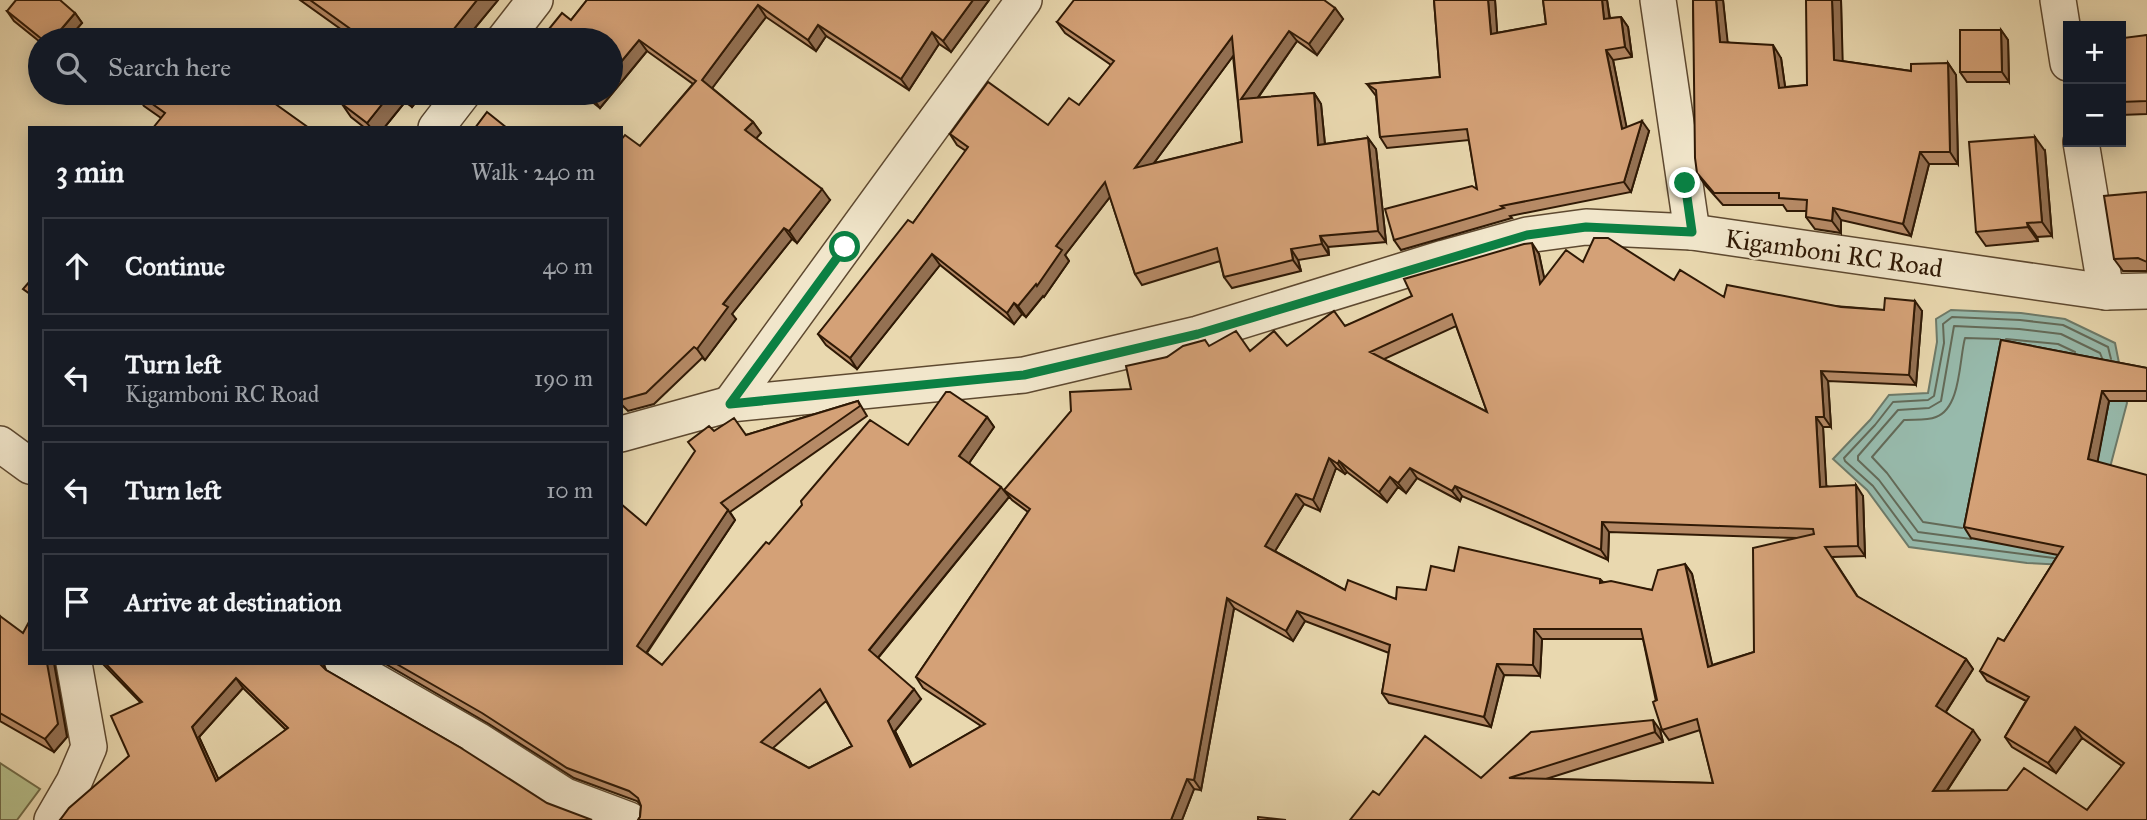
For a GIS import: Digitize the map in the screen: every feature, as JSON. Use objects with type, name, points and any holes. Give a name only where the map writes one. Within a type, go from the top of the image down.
[{"type":"street","points":[[513,28],[535,0]]},
{"type":"street","points":[[730,404],[1024,0]]},
{"type":"street","points":[[1658,0],[1692,232]]},
{"type":"street","points":[[2058,0],[2063,32]]},
{"type":"street","points":[[438,126],[454,105]]},
{"type":"street","points":[[2082,147],[2106,292]]},
{"type":"street","name":"Kigamboni RC Road","points":[[623,433],[730,404],[1024,375],[1198,334],[1527,235],[1586,227],[1692,232],[2106,292],[2147,291]]},
{"type":"street","points":[[0,444],[28,465]]},
{"type":"street","points":[[52,820],[74,782],[89,747],[74,665]]},
{"type":"street","points":[[346,665],[479,741],[565,796],[628,820]]},
{"type":"green space","points":[[0,763],[40,789],[17,820],[0,820]]},
{"type":"water","points":[[1951,310],[2021,313],[2065,319],[2115,343],[2127,403],[2084,566],[2027,563],[1909,547],[1867,490],[1833,459],[1870,420],[1889,395],[1928,393],[1937,342],[1936,319]]},
{"type":"building","points":[[16,0],[60,0],[75,13],[62,28],[28,28],[7,11]]},
{"type":"building","points":[[310,0],[477,0],[455,28],[349,28]]},
{"type":"building","points":[[587,0],[973,0],[943,41],[932,32],[901,79],[818,25],[808,40],[758,5],[702,80],[753,122],[745,130],[822,189],[789,231],[784,228],[723,304],[728,307],[697,349],[694,347],[646,393],[623,399],[623,138],[625,135],[640,146],[696,81],[639,40],[623,59],[623,28],[550,28],[562,13],[571,20]]},
{"type":"building","points":[[1074,0],[1324,0],[1335,8],[1309,44],[1289,31],[1241,99],[1314,93],[1318,145],[1368,138],[1378,231],[1320,236],[1322,244],[1291,249],[1293,260],[1224,277],[1217,248],[1135,274],[1105,182],[1056,246],[1062,250],[1037,286],[1036,284],[1018,306],[1014,303],[1007,313],[932,254],[850,358],[818,334],[908,220],[913,223],[968,147],[950,134],[988,82],[1048,125],[1069,98],[1079,105],[1114,61],[1057,22]],"holes":[[[1232,37],[1242,142],[1135,168]]]},
{"type":"building","points":[[1434,0],[1488,0],[1491,34],[1546,24],[1543,0],[1602,0],[1604,19],[1621,17],[1625,47],[1606,50],[1622,129],[1642,121],[1624,182],[1501,206],[1504,208],[1394,240],[1385,209],[1472,186],[1477,189],[1467,129],[1380,137],[1376,90],[1367,84],[1440,77]]},
{"type":"building","points":[[1693,0],[1716,0],[1720,42],[1773,45],[1779,88],[1807,85],[1806,0],[1832,0],[1834,60],[1911,71],[1911,64],[1948,63],[1950,152],[1920,152],[1903,224],[1833,208],[1832,221],[1806,217],[1807,200],[1779,198],[1779,193],[1714,193],[1697,173],[1695,158]]},
{"type":"building","points":[[1960,30],[2001,30],[2002,72],[1960,72]]},
{"type":"building","points":[[2147,35],[2147,101],[2126,102],[2126,38]]},
{"type":"building","points":[[154,105],[277,105],[306,126],[155,126],[165,113]]},
{"type":"building","points":[[343,105],[381,105],[367,123]]},
{"type":"building","points":[[487,112],[504,126],[476,126]]},
{"type":"building","points":[[2035,137],[2042,222],[2027,223],[2028,227],[1976,232],[1969,142]]},
{"type":"building","points":[[2147,192],[2147,262],[2138,258],[2114,259],[2104,196]]},
{"type":"building","points":[[1594,238],[1608,238],[1674,280],[1680,270],[1724,297],[1727,285],[1841,307],[1884,310],[1885,298],[1915,301],[1909,375],[1821,371],[1824,417],[1816,417],[1820,487],[1856,485],[1858,546],[1825,547],[1857,596],[1966,659],[1936,706],[1973,730],[1933,791],[2007,790],[2024,768],[2087,810],[2124,763],[2075,727],[2048,763],[2005,737],[2029,697],[1980,671],[1998,638],[2004,641],[2063,547],[1964,527],[2001,340],[2147,368],[2147,391],[2102,391],[2088,459],[2147,475],[2147,820],[1350,820],[1373,791],[1379,795],[1425,736],[1481,778],[1531,732],[1653,720],[1655,732],[1509,778],[1713,783],[1697,719],[1662,730],[1653,702],[1657,700],[1641,629],[1534,629],[1533,665],[1497,664],[1484,717],[1382,693],[1390,645],[1297,611],[1286,631],[1227,598],[1194,780],[1187,779],[1171,820],[638,820],[641,806],[638,798],[629,791],[567,768],[482,713],[398,665],[623,665],[623,506],[646,525],[695,451],[688,442],[709,426],[714,431],[734,418],[746,435],[858,401],[860,406],[721,503],[728,510],[637,646],[662,665],[766,542],[769,544],[802,505],[801,501],[870,420],[908,445],[946,392],[950,392],[987,417],[959,456],[1001,487],[869,650],[914,689],[888,721],[910,767],[985,724],[916,677],[1030,509],[1004,490],[1071,411],[1070,392],[1131,389],[1126,366],[1167,357],[1183,346],[1205,340],[1209,346],[1236,331],[1250,351],[1274,331],[1287,346],[1334,311],[1345,326],[1412,296],[1404,279],[1524,244],[1532,243],[1540,284],[1566,250],[1583,262]],"holes":[[[1452,314],[1487,412],[1370,352]],[[1329,458],[1338,464],[1339,461],[1379,492],[1390,477],[1398,483],[1410,468],[1452,491],[1455,486],[1601,550],[1602,522],[1813,529],[1814,534],[1753,548],[1754,652],[1708,667],[1685,564],[1658,570],[1652,590],[1611,581],[1600,583],[1600,579],[1459,547],[1454,571],[1431,566],[1426,590],[1397,587],[1396,599],[1348,580],[1345,590],[1265,546],[1296,494],[1313,500]],[[820,689],[852,746],[809,768],[761,742]]]},
{"type":"building","points":[[0,616],[23,633],[28,624],[28,665],[47,665],[58,724],[45,739],[0,713]]},
{"type":"building","points":[[107,665],[321,665],[461,748],[547,803],[592,820],[60,820],[69,808],[129,756],[111,716],[142,702]],"holes":[[[236,678],[288,728],[216,781],[192,727]]]},
{"type":"building","points":[[1258,817],[1286,820],[1258,820]]},
{"type":"route","points":[[845,247],[730,404],[1024,375],[1198,334],[1527,235],[1586,227],[1692,232],[1685,183]]}]
